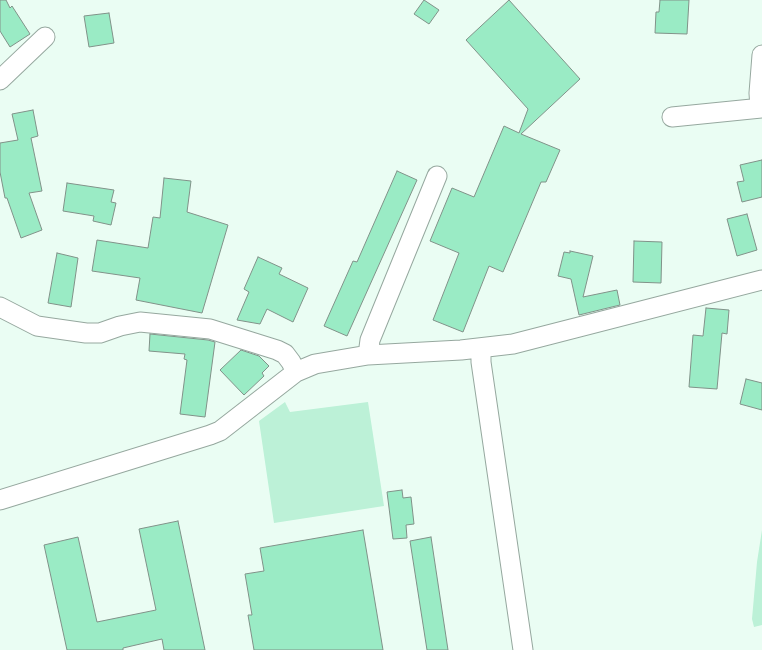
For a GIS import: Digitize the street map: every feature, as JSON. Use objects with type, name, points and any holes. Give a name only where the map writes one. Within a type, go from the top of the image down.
[{"type":"street","points":[[0,80],[45,37]]},
{"type":"street","points":[[672,117],[761,108],[759,93],[762,55]]},
{"type":"street","points":[[368,355],[370,340],[437,176]]},
{"type":"street","points":[[0,500],[210,435],[220,430],[296,372],[314,364],[368,355],[481,348],[513,344],[762,280]]},
{"type":"street","points":[[0,307],[37,326],[86,333],[100,332],[140,322],[210,329],[277,350],[285,354],[296,372]]},
{"type":"street","points":[[481,348],[481,362],[524,650]]},
{"type":"green space","points":[[285,402],[290,412],[368,402],[384,506],[274,523],[259,421]]},
{"type":"green space","points":[[762,530],[762,625],[754,627],[752,619],[757,562]]},
{"type":"building","points":[[0,0],[6,0],[10,8],[12,6],[30,34],[10,47],[0,31]]},
{"type":"building","points":[[424,0],[439,10],[429,24],[414,14]]},
{"type":"building","points":[[509,0],[580,79],[521,134],[560,150],[546,182],[541,182],[503,272],[489,266],[463,332],[433,320],[459,253],[430,241],[452,188],[474,197],[504,126],[519,133],[528,109],[466,40]]},
{"type":"building","points":[[660,0],[689,0],[687,34],[655,33],[656,12],[659,12]]},
{"type":"building","points":[[109,13],[114,43],[89,47],[84,16]]},
{"type":"building","points":[[33,110],[38,136],[31,138],[42,191],[29,193],[42,230],[21,238],[7,198],[5,198],[0,172],[0,143],[18,140],[12,114]]},
{"type":"building","points":[[762,160],[762,197],[742,202],[737,182],[744,181],[740,165]]},
{"type":"building","points":[[397,171],[417,180],[347,336],[324,326],[353,261],[357,262]]},
{"type":"building","points":[[164,178],[191,181],[187,212],[228,225],[202,313],[136,300],[140,278],[92,271],[97,240],[148,248],[153,217],[160,218]]},
{"type":"building","points":[[67,183],[114,190],[111,202],[116,203],[111,225],[93,221],[94,216],[63,211]]},
{"type":"building","points":[[747,214],[757,250],[737,256],[727,219]]},
{"type":"building","points":[[634,241],[662,242],[661,283],[633,282]]},
{"type":"building","points":[[570,251],[593,256],[583,297],[617,290],[620,305],[579,315],[571,279],[558,276],[564,252],[570,253]]},
{"type":"building","points":[[57,253],[78,258],[71,307],[48,303]]},
{"type":"building","points":[[258,257],[282,268],[279,274],[308,288],[293,322],[267,309],[260,324],[237,320],[249,292],[244,289]]},
{"type":"building","points":[[706,308],[729,310],[727,334],[722,333],[717,389],[689,387],[693,335],[703,336]]},
{"type":"building","points":[[150,334],[215,342],[205,417],[180,414],[187,360],[184,359],[185,354],[149,351]]},
{"type":"building","points":[[241,350],[259,356],[269,366],[262,373],[264,376],[244,395],[220,370]]},
{"type":"building","points":[[746,379],[762,383],[762,410],[740,404]]},
{"type":"building","points":[[402,490],[403,498],[411,497],[414,524],[406,525],[407,538],[393,539],[387,492]]},
{"type":"building","points":[[178,521],[205,650],[164,650],[162,639],[123,648],[123,650],[67,650],[44,545],[78,537],[97,622],[156,610],[139,529]]},
{"type":"building","points":[[363,530],[383,650],[254,650],[248,615],[252,615],[245,574],[264,571],[260,548]]},
{"type":"building","points":[[431,537],[448,650],[427,650],[410,541]]}]
